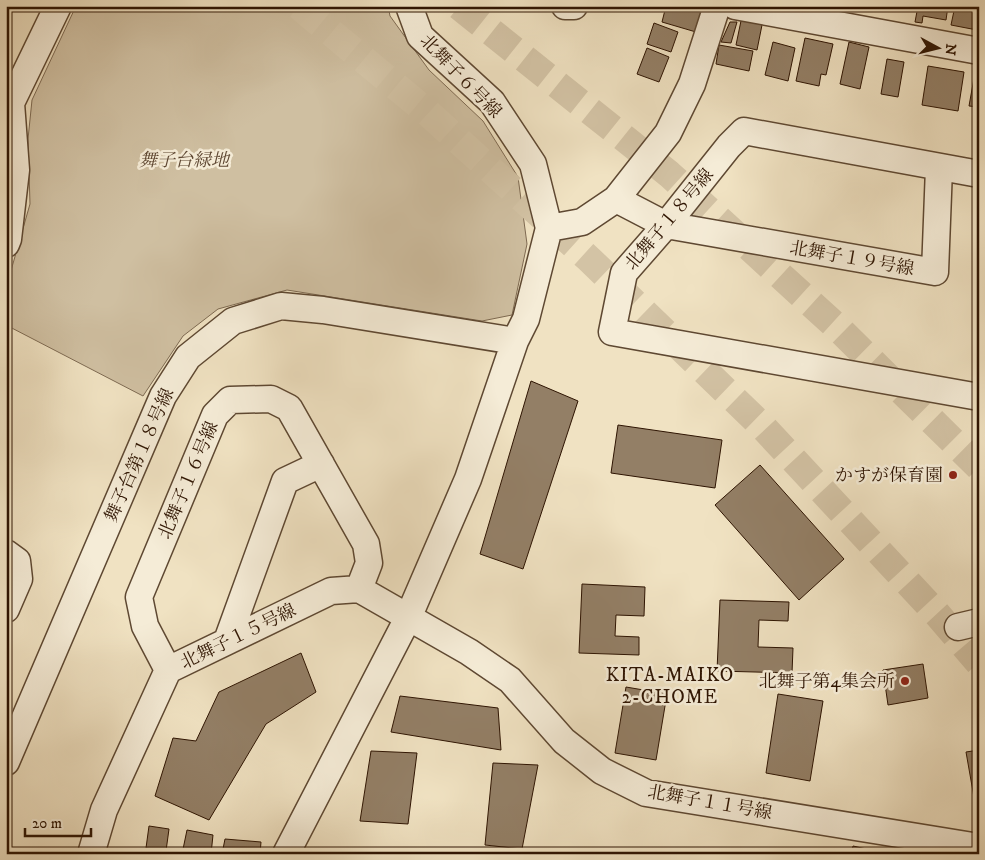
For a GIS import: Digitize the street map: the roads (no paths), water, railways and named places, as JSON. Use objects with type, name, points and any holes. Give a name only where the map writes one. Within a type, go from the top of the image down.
[{"type":"street","points":[[6,244],[16,170],[11,103],[58,6]]},
{"type":"street","name":"北舞子６号線","points":[[286,854],[408,618],[468,479],[515,341],[526,319],[549,228],[533,164],[492,102],[420,36],[410,6]]},
{"type":"street","points":[[565,6],[574,6]]},
{"type":"street","points":[[549,228],[582,222],[616,199],[668,133],[692,84],[717,6]]},
{"type":"street","points":[[735,6],[979,51]]},
{"type":"street","name":"北舞子１８号線","points":[[979,174],[744,132],[730,146],[624,273],[612,332],[979,397]]},
{"type":"street","name":"北舞子１９号線","points":[[666,225],[935,272],[939,168]]},
{"type":"street","points":[[616,199],[666,225]]},
{"type":"street","name":"舞子台第１８号線","points":[[6,762],[163,396],[188,357],[233,321],[281,306],[324,310],[515,341]]},
{"type":"street","name":"北舞子１６号線","points":[[168,670],[145,626],[139,596],[215,415],[230,400],[271,399],[289,408],[366,544],[369,563],[359,589]]},
{"type":"street","points":[[228,641],[285,481],[321,464]]},
{"type":"street","points":[[6,553],[17,561],[19,579],[6,609]]},
{"type":"street","points":[[359,589],[408,618]]},
{"type":"street","name":"北舞子１５号線","points":[[91,854],[104,810],[168,670],[331,591],[359,589]]},
{"type":"street","name":"北舞子１１号線","points":[[408,618],[469,652],[510,680],[564,741],[602,771],[646,793],[979,847]]},
{"type":"tunnel","points":[[299,6],[427,112],[589,259],[763,427],[938,615],[979,663]]},
{"type":"tunnel","points":[[459,6],[669,174],[838,328],[979,467]]},
{"type":"place","name":"かすが保育園","points":[[953,475]]},
{"type":"place","name":"北舞子第4集会所","points":[[905,681]]},
{"type":"district","name":"KITA-MAIKO 2-CHOME","points":[[670,685]]},
{"type":"park label","name":"舞子台緑地","points":[[184,160]]}]
